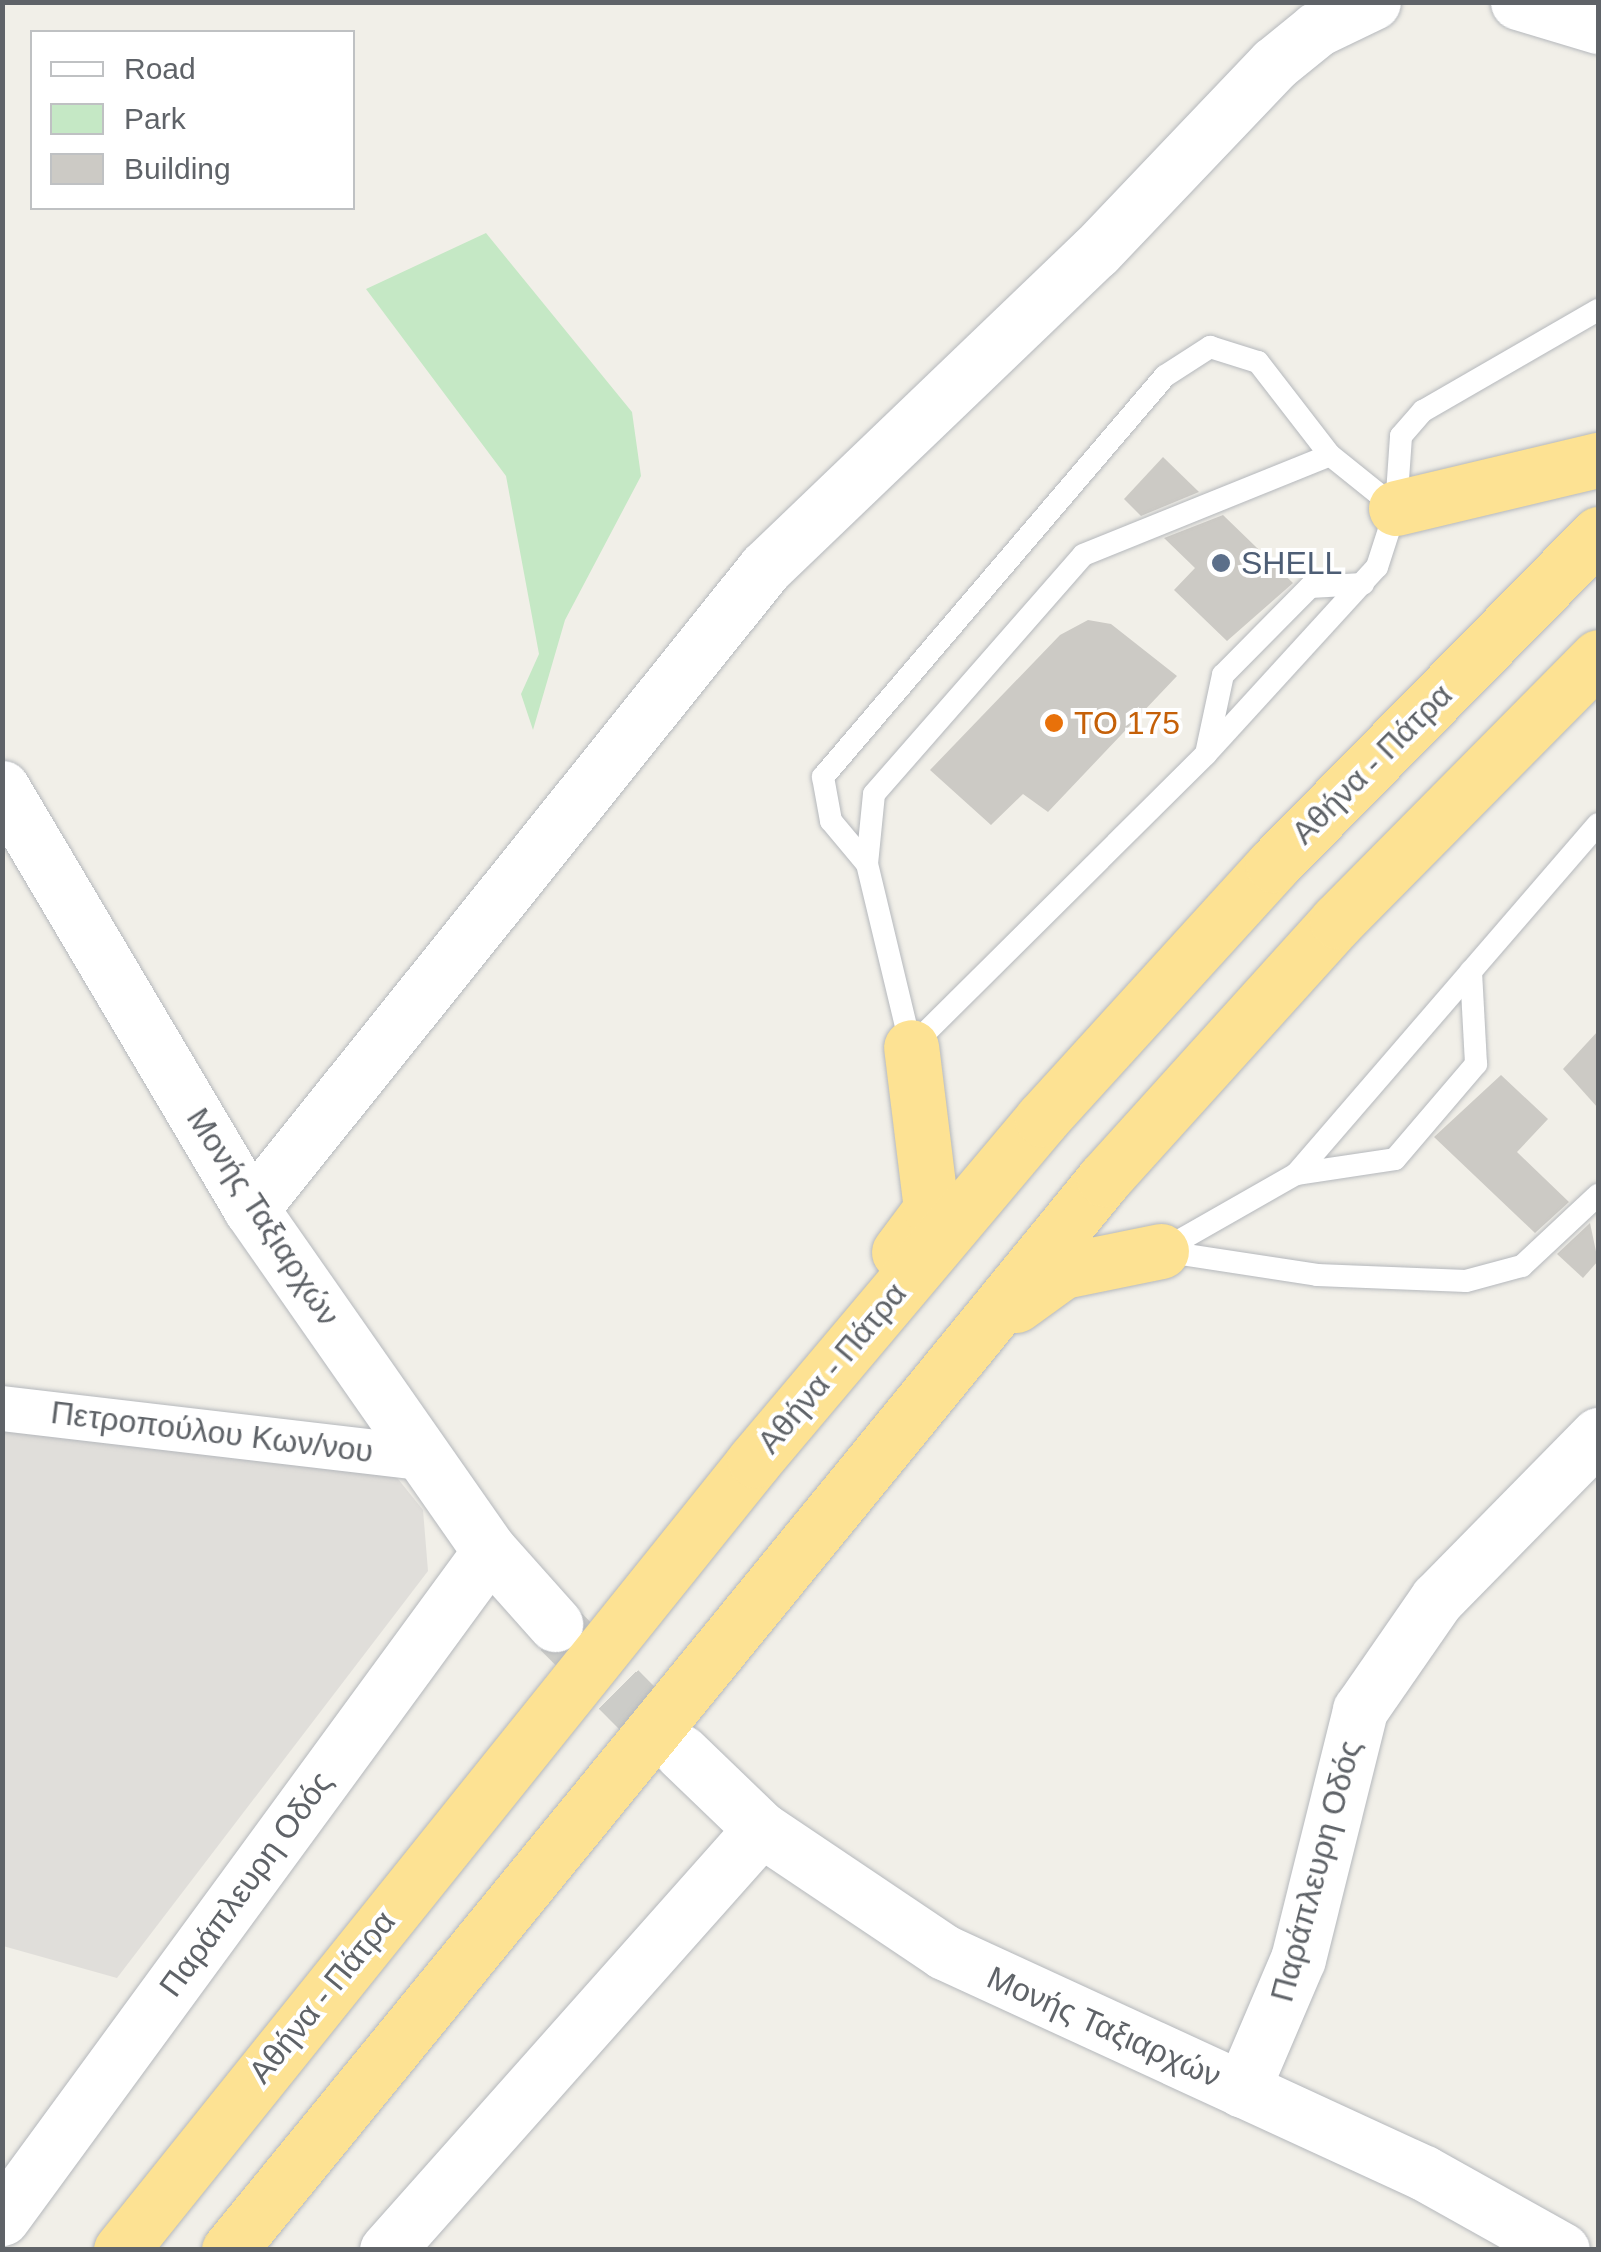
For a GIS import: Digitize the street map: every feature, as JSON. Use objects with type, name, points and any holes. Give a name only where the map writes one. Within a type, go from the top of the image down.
[{"type":"highway","points":[[1396,508],[1598,460]]},
{"type":"highway","name":"Αθήνα - Πάτρα","points":[[121,2250],[755,1460],[1132,1020],[1598,534]]},
{"type":"highway","points":[[229,2250],[824,1510],[1337,921],[1598,657]]},
{"type":"highway","points":[[755,1460],[931,1208],[911,1047]]},
{"type":"highway","points":[[824,1510],[899,1450],[1024,1295],[1063,1271],[1161,1251]]},
{"type":"street","points":[[251,1209],[765,568],[1095,252],[1274,64],[1317,29],[1373,2]]},
{"type":"street","points":[[1518,2],[1598,26]]},
{"type":"street","name":"Μονής Ταξιαρχών","points":[[2,788],[251,1209],[490,1551],[555,1624]]},
{"type":"street","name":"Πετροπούλου Κων/νου","points":[[2,1408],[422,1457]]},
{"type":"street","name":"Παράπλευρη Οδός","points":[[1242,2090],[1298,1959],[1360,1710],[1437,1598],[1598,1435]]},
{"type":"street","name":"Παράπλευρη Οδός","points":[[2,2218],[490,1551]]},
{"type":"street","name":"Μονής Ταξιαρχών","points":[[680,1752],[762,1829],[944,1952],[1424,2172],[1562,2250]]},
{"type":"street","points":[[387,2250],[762,1829]]},
{"type":"lane","points":[[911,1047],[1206,754],[1362,584],[1396,508],[1401,436],[1423,411],[1598,310]]},
{"type":"lane","points":[[867,864],[831,821],[824,778],[1165,376],[1210,348],[1258,362],[1330,455],[1396,508]]},
{"type":"lane","points":[[911,1047],[867,864],[874,794],[1084,555],[1330,455]]},
{"type":"lane","points":[[1206,754],[1223,675],[1310,588],[1362,584]]},
{"type":"lane","points":[[1161,1251],[1296,1174],[1598,824]]},
{"type":"lane","points":[[1296,1174],[1395,1159],[1476,1064],[1471,971]]},
{"type":"lane","points":[[1161,1251],[1317,1276],[1466,1282],[1522,1266],[1598,1195]]},
{"type":"shaded area","points":[[2,1421],[386,1464],[423,1510],[428,1571],[117,1978],[3,1946]]},
{"type":"green space","points":[[486,233],[632,412],[641,476],[565,620],[533,730],[521,694],[539,654],[506,476],[366,289]]},
{"type":"building","points":[[1163,457],[1199,492],[1141,516],[1124,499]]},
{"type":"building","points":[[1223,515],[1293,583],[1227,641],[1174,590],[1195,568],[1164,538]]},
{"type":"building","name":"TO 175","points":[[1088,620],[1111,624],[1177,676],[1048,812],[1023,794],[991,825],[930,770],[1060,635]]},
{"type":"building","points":[[1598,1031],[1598,1108],[1563,1069]]},
{"type":"building","points":[[1501,1075],[1548,1119],[1517,1152],[1569,1202],[1535,1233],[1434,1137]]},
{"type":"building","points":[[1590,1223],[1598,1261],[1583,1278],[1557,1254]]},
{"type":"tunnel","points":[[560,1630],[681,1752]]},
{"type":"place","name":"SHELL","points":[[1221,563]]},
{"type":"place","name":"TO 175","points":[[1054,723]]}]
